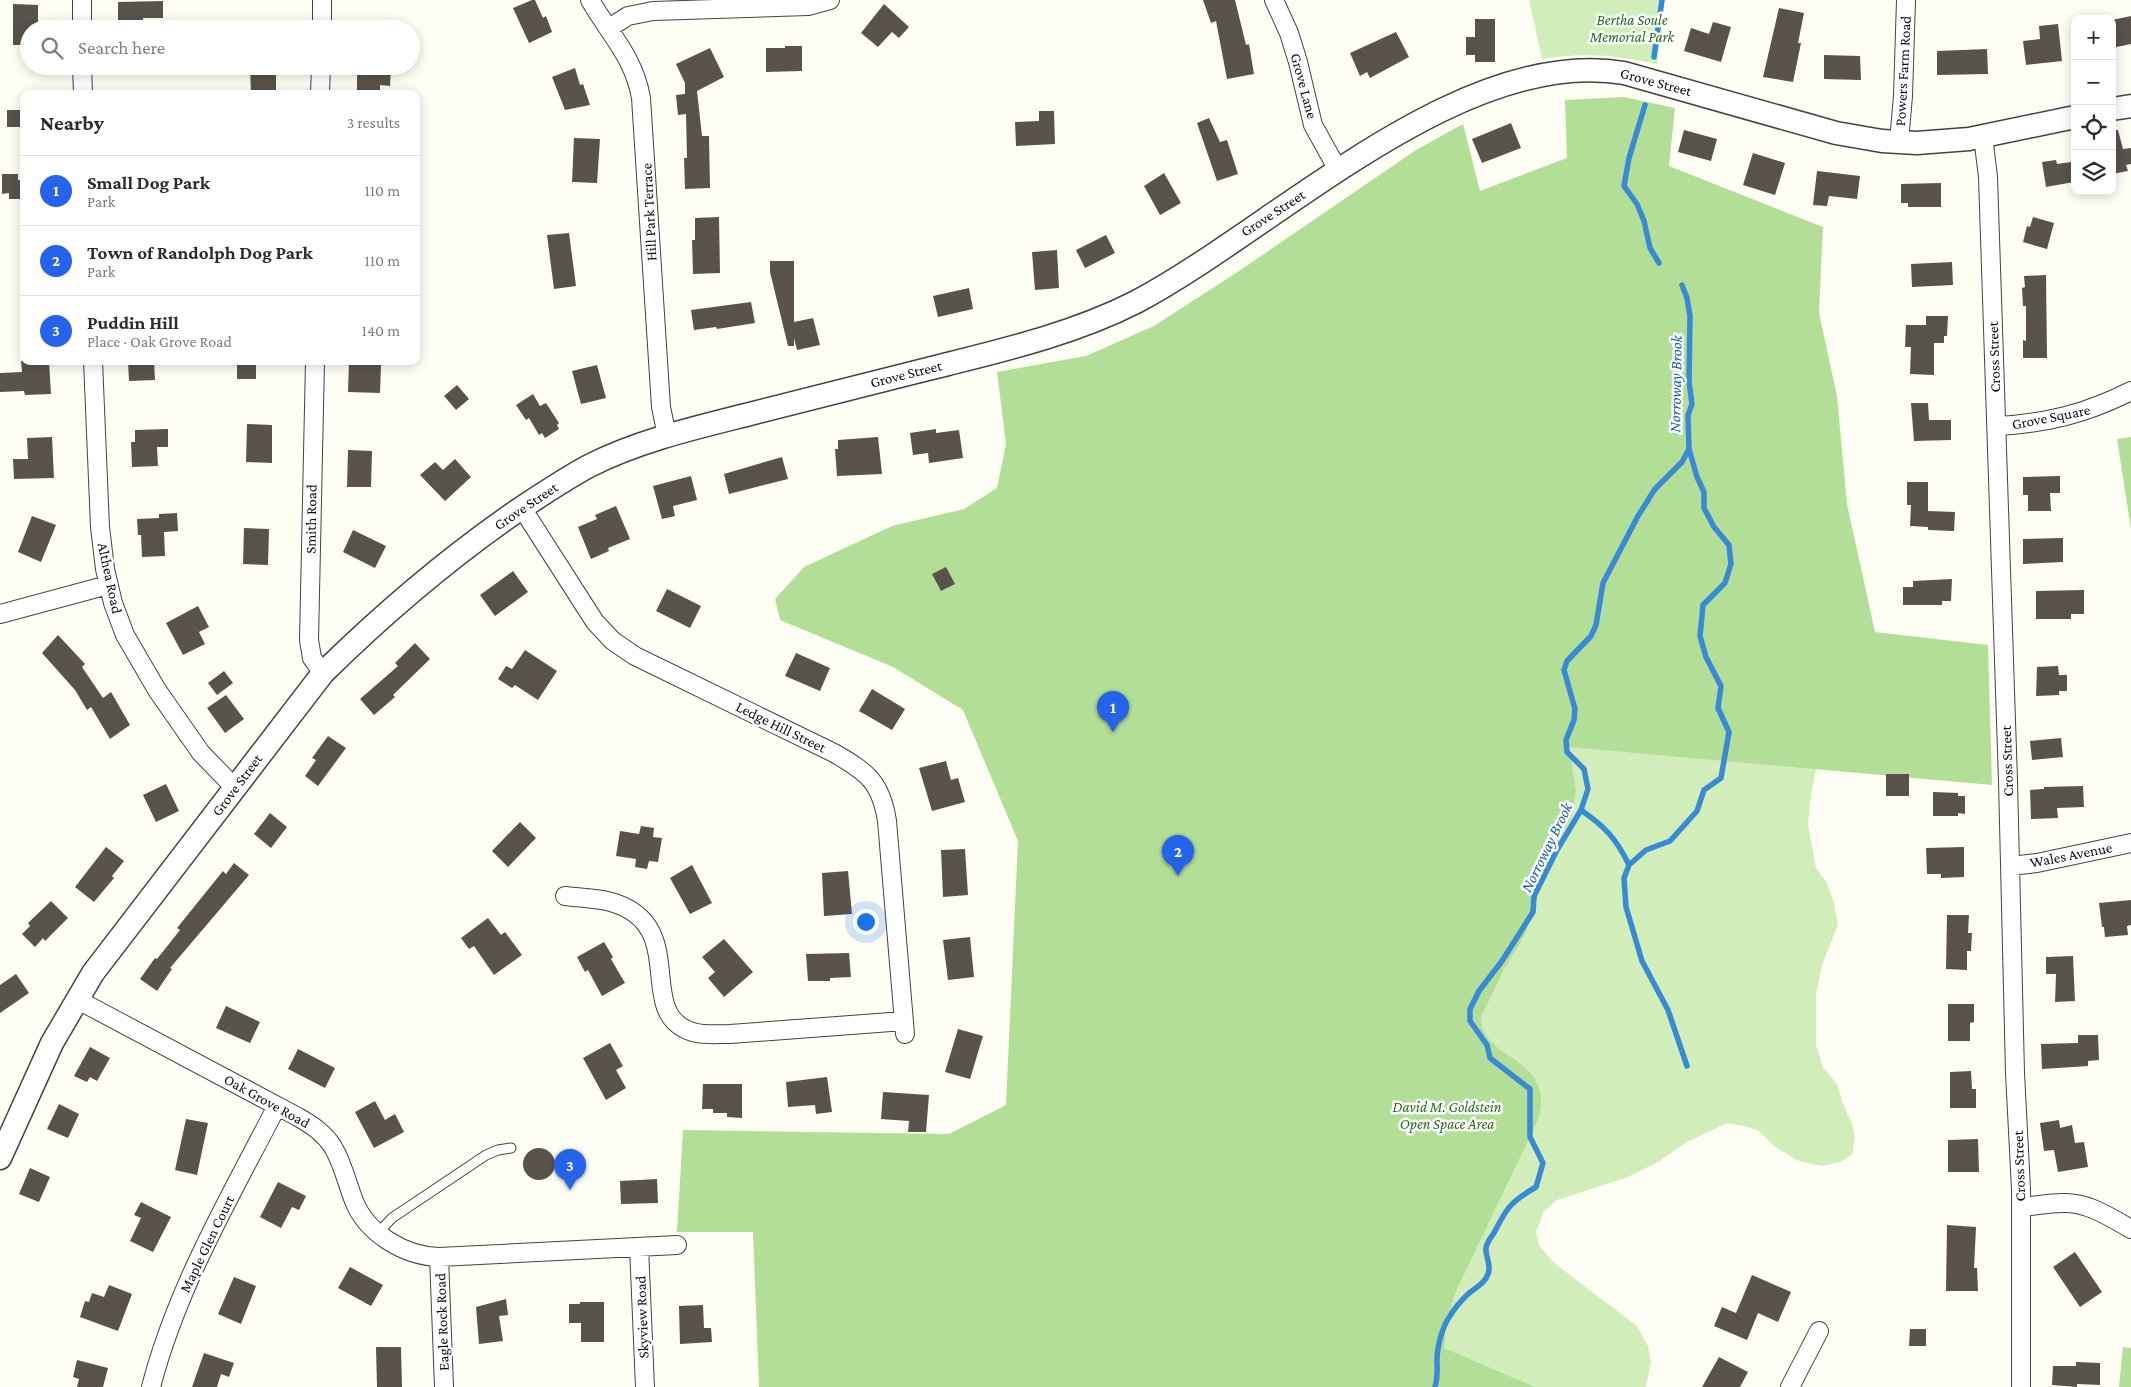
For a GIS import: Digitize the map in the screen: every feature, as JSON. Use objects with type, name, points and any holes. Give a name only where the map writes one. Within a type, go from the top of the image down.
[{"type":"street","points":[[82,0],[82,20]]},
{"type":"street","points":[[322,0],[322,20]]},
{"type":"street","name":"Hill Park Terrace","points":[[590,0],[634,70],[641,98],[661,407],[667,436]]},
{"type":"street","points":[[609,28],[628,16],[653,11],[808,6],[830,0]]},
{"type":"street","name":"Grove Lane","points":[[1274,0],[1289,33],[1313,125],[1338,170]]},
{"type":"street","name":"Powers Farm Road","points":[[1899,142],[1903,96],[1906,0]]},
{"type":"street","name":"Grove Street","points":[[0,1158],[52,1042],[110,949],[323,673],[359,637],[416,586],[474,541],[586,467],[628,449],[667,436],[1010,348],[1082,326],[1154,292],[1338,170],[1404,131],[1478,95],[1538,75],[1578,69],[1604,69],[1632,74],[1844,135],[1899,142],[1935,142],[1983,136],[2071,118]]},
{"type":"street","points":[[82,75],[83,90]]},
{"type":"street","points":[[320,90],[321,75]]},
{"type":"street","points":[[2116,109],[2131,106]]},
{"type":"street","name":"Cross Street","points":[[1983,136],[1988,177],[1997,426],[2015,1080],[2021,1206],[2021,1387]]},
{"type":"street","name":"Althea Road","points":[[93,365],[100,527],[108,585],[113,603],[125,636],[148,676],[201,753],[235,788]]},
{"type":"street","name":"Smith Road","points":[[315,365],[309,640],[312,658],[323,673]]},
{"type":"street","name":"Grove Square","points":[[1997,426],[2040,422],[2073,415],[2099,407],[2131,392]]},
{"type":"street","name":"Ledge Hill Street","points":[[522,508],[587,611],[613,641],[635,656],[834,753],[858,768],[876,785],[882,795],[888,828],[904,1028],[730,1034],[705,1033],[685,1029],[677,1024],[666,1008],[656,942],[647,925],[632,912],[612,902],[565,896]]},
{"type":"street","points":[[0,614],[108,585]]},
{"type":"street","name":"Wales Avenue","points":[[2010,866],[2037,863],[2131,843]]},
{"type":"street","name":"Oak Grove Road","points":[[78,1000],[308,1123],[325,1137],[338,1157],[355,1203],[365,1219],[378,1233],[413,1252],[439,1257],[677,1245]]},
{"type":"street","name":"Maple Glen Court","points":[[151,1387],[164,1341],[184,1290],[276,1106]]},
{"type":"street","points":[[2021,1206],[2076,1204],[2096,1210],[2131,1229]]},
{"type":"street","name":"Skyview Road","points":[[639,1247],[644,1387]]},
{"type":"street","name":"Eagle Rock Road","points":[[439,1257],[444,1387]]},
{"type":"street","points":[[1790,1387],[1818,1331]]},
{"type":"lane","points":[[378,1233],[392,1218],[479,1160],[498,1150],[510,1148]]},
{"type":"green space","name":"Bertha Soule Memorial Park","points":[[1529,0],[1664,0],[1657,64],[1628,58],[1585,55],[1542,59]]},
{"type":"green space","name":"David M. Goldstein Open Space Area","points":[[1624,97],[1675,108],[1669,166],[1823,227],[1819,313],[1837,396],[1847,504],[1875,632],[1988,645],[1992,785],[1569,747],[1576,791],[1571,818],[1553,849],[1548,873],[1535,903],[1526,933],[1503,971],[1481,1017],[1484,1032],[1492,1043],[1528,1071],[1537,1083],[1541,1099],[1538,1120],[1455,1293],[1447,1320],[1444,1348],[1535,1387],[759,1387],[753,1232],[677,1232],[683,1130],[949,1134],[1006,1105],[1018,841],[963,710],[893,667],[780,620],[775,599],[804,567],[892,526],[964,509],[997,488],[1006,444],[997,372],[1086,356],[1154,326],[1239,271],[1416,150],[1463,124],[1480,191],[1567,158],[1565,100]]},
{"type":"green space","points":[[2131,437],[2131,529],[2117,439]]},
{"type":"green space","points":[[1518,741],[1819,754],[1811,795],[1808,824],[1816,868],[1827,883],[1834,903],[1838,925],[1822,965],[1816,994],[1816,1045],[1823,1067],[1837,1084],[1852,1124],[1855,1138],[1852,1155],[1840,1162],[1822,1166],[1799,1161],[1775,1147],[1759,1131],[1727,1123],[1685,1143],[1660,1161],[1628,1177],[1557,1200],[1544,1211],[1536,1232],[1539,1245],[1554,1263],[1637,1326],[1648,1346],[1651,1362],[1646,1387],[1421,1387]]},
{"type":"green space","points":[[2123,1347],[2131,1348],[2131,1387],[2119,1387]]},
{"type":"building","points":[[535,0],[543,18],[546,16],[552,32],[529,43],[513,8]]},
{"type":"building","points":[[1203,0],[1235,0],[1246,45],[1249,44],[1254,74],[1227,79],[1216,21],[1211,23]]},
{"type":"building","points":[[163,1],[163,18],[118,20],[118,2]]},
{"type":"building","points":[[13,4],[38,5],[38,20],[20,20],[20,45],[13,45]]},
{"type":"building","points":[[884,4],[909,27],[899,38],[892,32],[878,47],[861,33]]},
{"type":"building","points":[[1779,8],[1804,13],[1798,43],[1801,43],[1793,82],[1763,77]]},
{"type":"building","points":[[2131,16],[2131,44],[2116,47],[2116,19]]},
{"type":"building","points":[[1475,19],[1495,19],[1495,62],[1475,62],[1475,55],[1466,55],[1466,37],[1475,37]]},
{"type":"building","points":[[1713,22],[1731,27],[1721,62],[1684,51],[1691,28],[1709,34]]},
{"type":"building","points":[[2058,24],[2062,61],[2026,65],[2023,41],[2040,39],[2039,26]]},
{"type":"building","points":[[1396,32],[1409,57],[1370,78],[1367,72],[1360,76],[1350,53]]},
{"type":"building","points":[[785,46],[802,46],[802,71],[766,72],[766,48],[785,48]]},
{"type":"building","points":[[710,48],[724,77],[697,91],[702,136],[709,136],[710,188],[685,189],[684,158],[687,158],[686,114],[678,115],[676,95],[685,94],[685,83],[676,64]]},
{"type":"building","points":[[1987,49],[1988,74],[1937,75],[1937,51]]},
{"type":"building","points":[[1824,55],[1860,56],[1861,80],[1824,79]]},
{"type":"building","points":[[575,68],[580,85],[583,84],[590,105],[565,110],[552,77]]},
{"type":"building","points":[[250,75],[276,75],[276,90],[251,90]]},
{"type":"building","points":[[357,75],[391,75],[390,86],[380,85],[380,90],[357,90]]},
{"type":"building","points":[[7,110],[20,110],[20,127],[7,127]]},
{"type":"building","points":[[1039,111],[1054,111],[1055,144],[1016,146],[1015,122],[1039,121]]},
{"type":"building","points":[[1209,118],[1220,142],[1227,140],[1238,174],[1217,181],[1197,123]]},
{"type":"building","points":[[1511,123],[1521,148],[1482,163],[1472,139]]},
{"type":"building","points":[[1684,130],[1717,139],[1711,161],[1678,152]]},
{"type":"building","points":[[2116,130],[2118,130],[2123,149],[2131,148],[2131,164],[2126,165],[2128,171],[2116,173]]},
{"type":"building","points":[[574,138],[600,139],[597,183],[572,182]]},
{"type":"building","points":[[1753,153],[1785,163],[1775,195],[1743,185]]},
{"type":"building","points":[[2056,160],[2057,164],[2071,162],[2071,183],[2046,187],[2042,162]]},
{"type":"building","points":[[1817,171],[1860,176],[1857,199],[1829,196],[1827,206],[1813,205]]},
{"type":"building","points":[[1164,173],[1181,203],[1160,215],[1144,186]]},
{"type":"building","points":[[2,174],[18,174],[18,180],[20,180],[20,199],[9,199],[9,193],[2,194]]},
{"type":"building","points":[[1941,183],[1941,207],[1908,207],[1908,203],[1901,203],[1901,184]]},
{"type":"building","points":[[719,217],[720,273],[693,274],[692,240],[695,240],[695,218]]},
{"type":"building","points":[[2033,217],[2054,223],[2047,249],[2023,242],[2027,226],[2030,227]]},
{"type":"building","points":[[569,233],[576,286],[554,289],[547,235]]},
{"type":"building","points":[[1106,235],[1115,253],[1085,268],[1076,250]]},
{"type":"building","points":[[1057,250],[1059,288],[1035,290],[1032,252]]},
{"type":"building","points":[[770,261],[794,261],[794,322],[813,318],[820,345],[797,350],[794,338],[794,346],[788,346],[770,272]]},
{"type":"building","points":[[1952,262],[1953,285],[1912,287],[1911,264]]},
{"type":"building","points":[[2046,275],[2047,358],[2023,358],[2023,340],[2026,341],[2026,306],[2023,306],[2022,288],[2025,287],[2024,276]]},
{"type":"building","points":[[969,288],[973,309],[938,317],[933,296]]},
{"type":"building","points":[[751,302],[755,323],[717,329],[716,327],[694,330],[691,310]]},
{"type":"building","points":[[1926,316],[1948,316],[1947,336],[1944,336],[1944,343],[1934,343],[1934,375],[1910,374],[1911,347],[1905,347],[1906,325],[1926,325]]},
{"type":"building","points":[[21,365],[49,365],[51,394],[25,395],[24,391],[0,392],[0,373],[22,372]]},
{"type":"building","points":[[128,365],[154,365],[155,380],[129,381]]},
{"type":"building","points":[[237,365],[256,365],[256,379],[237,379]]},
{"type":"building","points":[[349,365],[381,365],[380,393],[348,392]]},
{"type":"building","points":[[597,365],[606,398],[581,404],[572,371]]},
{"type":"building","points":[[457,385],[469,399],[456,410],[444,396]]},
{"type":"building","points":[[533,394],[540,406],[546,403],[559,423],[557,425],[559,429],[545,438],[542,433],[539,435],[529,418],[526,420],[516,405]]},
{"type":"building","points":[[1911,403],[1928,403],[1929,420],[1951,420],[1951,440],[1914,441]]},
{"type":"building","points":[[247,424],[272,425],[272,463],[246,462]]},
{"type":"building","points":[[168,429],[168,447],[157,447],[158,466],[132,467],[131,442],[135,442],[135,430]]},
{"type":"building","points":[[936,429],[936,433],[959,430],[963,458],[929,463],[928,453],[913,455],[910,433]]},
{"type":"building","points":[[52,437],[54,478],[14,479],[13,459],[28,459],[27,438]]},
{"type":"building","points":[[878,437],[882,474],[837,476],[835,449],[838,449],[838,440]]},
{"type":"building","points":[[348,450],[372,451],[371,487],[347,487]]},
{"type":"building","points":[[782,457],[788,479],[729,494],[724,474]]},
{"type":"building","points":[[455,459],[471,477],[445,501],[420,475],[435,462],[443,470]]},
{"type":"building","points":[[691,476],[697,500],[673,506],[675,516],[662,519],[653,486]]},
{"type":"building","points":[[2060,476],[2060,493],[2050,493],[2051,511],[2028,511],[2028,495],[2023,495],[2023,477]]},
{"type":"building","points":[[1907,482],[1928,482],[1928,511],[1955,512],[1954,531],[1928,530],[1928,527],[1910,526],[1911,505],[1907,505]]},
{"type":"building","points":[[616,506],[630,539],[608,548],[609,551],[591,559],[578,527],[597,519],[595,515]]},
{"type":"building","points":[[177,513],[178,531],[164,532],[165,556],[142,557],[141,535],[138,535],[137,519],[159,518],[159,514]]},
{"type":"building","points":[[32,516],[56,525],[41,562],[18,552]]},
{"type":"building","points":[[244,528],[269,529],[268,565],[243,564]]},
{"type":"building","points":[[353,530],[386,546],[375,568],[343,552]]},
{"type":"building","points":[[2063,538],[2063,562],[2023,564],[2023,539]]},
{"type":"building","points":[[946,567],[955,584],[941,591],[932,574]]},
{"type":"building","points":[[513,571],[528,592],[495,616],[480,595]]},
{"type":"building","points":[[1952,579],[1951,601],[1942,601],[1942,605],[1903,605],[1903,587],[1913,587],[1913,581]]},
{"type":"building","points":[[667,589],[701,606],[690,628],[656,611]]},
{"type":"building","points":[[2084,590],[2084,614],[2071,614],[2071,619],[2036,619],[2036,591]]},
{"type":"building","points":[[198,606],[209,627],[199,632],[205,644],[183,655],[166,623]]},
{"type":"building","points":[[58,635],[85,664],[82,667],[103,698],[111,692],[130,725],[110,739],[91,707],[87,710],[75,690],[42,653]]},
{"type":"building","points":[[415,643],[430,659],[393,695],[395,697],[374,715],[360,699],[398,666],[395,663]]},
{"type":"building","points":[[525,650],[557,671],[538,700],[515,685],[512,688],[498,679],[506,666],[512,669]]},
{"type":"building","points":[[796,653],[830,668],[820,691],[785,676]]},
{"type":"building","points":[[2058,666],[2059,675],[2067,675],[2067,691],[2059,691],[2059,695],[2036,696],[2037,667]]},
{"type":"building","points":[[224,671],[233,683],[217,695],[208,683]]},
{"type":"building","points":[[872,689],[905,709],[892,730],[859,711]]},
{"type":"building","points":[[226,695],[244,719],[225,733],[207,708]]},
{"type":"building","points":[[328,736],[346,748],[318,786],[305,776],[316,760],[312,758]]},
{"type":"building","points":[[2061,738],[2063,757],[2032,760],[2030,741]]},
{"type":"building","points":[[946,761],[951,780],[958,778],[965,802],[932,811],[919,768]]},
{"type":"building","points":[[1886,774],[1909,774],[1909,796],[1886,796]]},
{"type":"building","points":[[166,784],[179,811],[156,822],[143,795]]},
{"type":"building","points":[[2083,786],[2084,807],[2057,808],[2058,818],[2031,819],[2030,790],[2044,789],[2044,787]]},
{"type":"building","points":[[1933,792],[1958,793],[1958,796],[1965,796],[1965,814],[1958,813],[1958,816],[1933,816]]},
{"type":"building","points":[[270,813],[287,827],[271,848],[254,834]]},
{"type":"building","points":[[520,822],[536,838],[508,867],[492,851]]},
{"type":"building","points":[[641,826],[654,828],[653,837],[662,838],[658,862],[649,861],[647,869],[635,867],[636,859],[616,856],[620,831],[639,834]]},
{"type":"building","points":[[106,847],[124,861],[112,876],[114,878],[94,902],[75,887]]},
{"type":"building","points":[[1964,847],[1964,877],[1941,878],[1941,874],[1927,874],[1926,848]]},
{"type":"building","points":[[965,849],[968,895],[943,897],[941,850]]},
{"type":"building","points":[[234,863],[249,875],[170,968],[172,969],[157,991],[140,979],[155,958],[157,959],[180,930],[177,928],[223,871],[226,874]]},
{"type":"building","points":[[692,865],[712,903],[690,914],[670,878]]},
{"type":"building","points":[[848,871],[852,914],[824,916],[822,873]]},
{"type":"building","points":[[2131,900],[2131,925],[2127,926],[2128,935],[2105,937],[2099,903]]},
{"type":"building","points":[[51,901],[68,918],[45,941],[43,938],[35,947],[22,934],[30,926],[28,923]]},
{"type":"building","points":[[1947,915],[1969,915],[1968,933],[1972,933],[1971,951],[1967,951],[1967,970],[1946,969]]},
{"type":"building","points":[[488,918],[501,935],[505,932],[522,955],[494,975],[474,946],[469,949],[461,938]]},
{"type":"building","points":[[970,937],[974,977],[948,980],[943,940]]},
{"type":"building","points":[[724,939],[753,972],[724,997],[708,978],[715,972],[702,957]]},
{"type":"building","points":[[604,942],[613,957],[611,959],[625,983],[602,996],[588,970],[585,972],[577,957]]},
{"type":"building","points":[[849,953],[851,977],[830,978],[830,981],[808,981],[806,954]]},
{"type":"building","points":[[2073,956],[2075,1001],[2055,1002],[2056,974],[2046,974],[2046,957]]},
{"type":"building","points":[[16,974],[29,993],[0,1013],[0,985]]},
{"type":"building","points":[[1948,1004],[1974,1004],[1974,1022],[1970,1023],[1970,1041],[1948,1041]]},
{"type":"building","points":[[226,1006],[260,1022],[250,1043],[216,1028]]},
{"type":"building","points":[[958,1029],[983,1036],[970,1079],[945,1072]]},
{"type":"building","points":[[2078,1035],[2098,1035],[2099,1060],[2088,1061],[2088,1066],[2042,1069],[2041,1044],[2078,1043]]},
{"type":"building","points":[[610,1043],[623,1066],[616,1070],[626,1088],[606,1100],[583,1058]]},
{"type":"building","points":[[90,1047],[110,1058],[97,1081],[90,1077],[87,1082],[74,1076]]},
{"type":"building","points":[[298,1049],[335,1068],[325,1088],[288,1069]]},
{"type":"building","points":[[1971,1071],[1972,1089],[1976,1089],[1976,1108],[1950,1108],[1950,1072]]},
{"type":"building","points":[[827,1077],[832,1112],[816,1114],[815,1105],[788,1107],[786,1082]]},
{"type":"building","points":[[703,1084],[742,1084],[742,1118],[727,1117],[727,1113],[713,1113],[713,1109],[702,1109]]},
{"type":"building","points":[[883,1092],[929,1095],[926,1132],[908,1132],[909,1121],[881,1119]]},
{"type":"building","points":[[375,1101],[385,1120],[395,1114],[404,1132],[374,1148],[355,1112]]},
{"type":"building","points":[[59,1104],[79,1114],[68,1138],[47,1129]]},
{"type":"building","points":[[186,1119],[208,1123],[197,1175],[175,1170]]},
{"type":"building","points":[[2059,1120],[2060,1128],[2072,1125],[2075,1143],[2084,1142],[2088,1167],[2058,1172],[2054,1150],[2044,1151],[2040,1123]]},
{"type":"building","points":[[1978,1139],[1979,1172],[1948,1172],[1948,1140]]},
{"type":"building","points":[[539,1148],[551,1152],[555,1164],[551,1176],[539,1180],[527,1176],[523,1164],[527,1152]]},
{"type":"building","points":[[30,1168],[50,1177],[39,1202],[19,1194]]},
{"type":"building","points":[[657,1179],[658,1203],[621,1204],[620,1181]]},
{"type":"building","points":[[278,1182],[306,1196],[299,1210],[292,1207],[281,1228],[260,1217]]},
{"type":"building","points":[[141,1202],[171,1217],[153,1252],[130,1241],[141,1218],[134,1215]]},
{"type":"building","points":[[1947,1225],[1976,1227],[1974,1268],[1977,1268],[1978,1291],[1946,1291]]},
{"type":"building","points":[[2075,1252],[2102,1292],[2080,1307],[2053,1267]]},
{"type":"building","points":[[350,1267],[383,1285],[371,1306],[338,1288]]},
{"type":"building","points":[[1752,1275],[1791,1292],[1778,1322],[1758,1313],[1747,1340],[1714,1326],[1722,1307],[1736,1313]]},
{"type":"building","points":[[234,1277],[256,1286],[241,1324],[218,1314]]},
{"type":"building","points":[[109,1285],[132,1294],[118,1331],[80,1317],[85,1301],[89,1302],[92,1293],[104,1297]]},
{"type":"building","points":[[506,1299],[508,1315],[499,1316],[503,1341],[479,1344],[476,1307]]},
{"type":"building","points":[[580,1302],[604,1302],[604,1342],[581,1342],[581,1323],[569,1323],[569,1304],[580,1304]]},
{"type":"building","points":[[703,1305],[704,1328],[711,1328],[712,1342],[680,1344],[679,1306]]},
{"type":"building","points":[[1910,1329],[1926,1329],[1926,1346],[1909,1346]]},
{"type":"building","points":[[376,1347],[401,1347],[402,1387],[377,1387]]},
{"type":"building","points":[[204,1353],[234,1363],[229,1377],[221,1374],[217,1387],[192,1387]]},
{"type":"building","points":[[1719,1357],[1748,1372],[1740,1387],[1702,1387]]},
{"type":"building","points":[[77,1360],[108,1368],[103,1387],[77,1387],[79,1379],[73,1377]]},
{"type":"building","points":[[2076,1362],[2100,1363],[2100,1385],[2077,1384],[2077,1387],[2052,1385],[2053,1366],[2076,1366]]},
{"type":"waterway","name":"Norroway Brook","points":[[1654,57],[1662,0]]},
{"type":"waterway","name":"Norroway Brook","points":[[1645,105],[1629,158],[1624,186],[1637,204],[1644,221],[1650,248],[1659,263]]},
{"type":"waterway","name":"Norroway Brook","points":[[1435,1387],[1438,1349],[1440,1337],[1445,1326],[1460,1302],[1486,1278],[1489,1271],[1486,1251],[1487,1243],[1511,1205],[1536,1187],[1543,1163],[1530,1137],[1530,1089],[1490,1058],[1487,1045],[1470,1021],[1470,1009],[1479,991],[1502,961],[1533,912],[1534,896],[1557,850],[1581,810],[1588,789],[1584,769],[1567,752],[1566,740],[1574,720],[1575,709],[1564,670],[1567,661],[1591,636],[1596,625],[1603,583],[1638,516],[1655,489],[1682,462],[1689,449],[1688,415],[1692,404],[1689,382],[1690,316],[1687,298],[1682,285]]},
{"type":"waterway","points":[[1629,865],[1646,850],[1670,841],[1697,811],[1704,790],[1721,778],[1729,732],[1718,708],[1721,686],[1706,657],[1700,636],[1703,605],[1725,583],[1731,564],[1729,545],[1714,527],[1704,508],[1704,492],[1697,477],[1689,449]]},
{"type":"waterway","points":[[1581,810],[1609,834],[1629,865],[1624,878],[1626,907],[1642,961],[1668,1010],[1687,1066]]},
{"type":"place","name":"Small Dog Park","points":[[1113,732]]},
{"type":"place","name":"Town of Randolph Dog Park","points":[[1178,876]]},
{"type":"place","name":"Puddin Hill","points":[[570,1190]]}]
